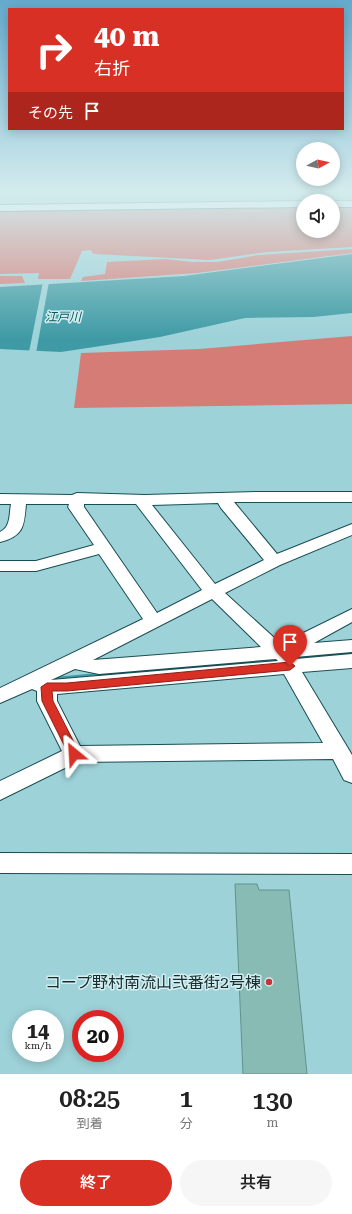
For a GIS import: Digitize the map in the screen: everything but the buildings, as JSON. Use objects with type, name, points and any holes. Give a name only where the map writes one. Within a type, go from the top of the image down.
[{"type":"street","points":[[0,499],[76,498],[146,500],[352,497]]},
{"type":"street","points":[[76,498],[76,507],[102,548],[153,621]]},
{"type":"street","points":[[226,498],[226,505],[274,561]]},
{"type":"street","points":[[0,537],[10,535],[14,531],[19,499]]},
{"type":"street","points":[[146,500],[144,505],[212,592],[284,657],[352,774]]},
{"type":"street","points":[[0,696],[39,684],[77,660],[274,561],[352,529]]},
{"type":"street","points":[[0,566],[36,566],[102,548]]},
{"type":"street","points":[[284,657],[352,615]]},
{"type":"street","points":[[39,684],[67,687],[284,657],[352,646]]},
{"type":"street","points":[[77,660],[82,665],[99,667],[284,657],[352,661]]},
{"type":"street","points":[[39,684],[74,754]]},
{"type":"street","points":[[0,791],[74,754],[338,751]]},
{"type":"street","points":[[0,863],[352,864]]},
{"type":"shaded area","points":[[0,239],[352,239],[352,247],[267,252],[210,260],[94,254],[90,250],[82,251],[70,279],[38,279],[39,273],[0,274]]},
{"type":"shaded area","points":[[352,249],[352,253],[197,273],[81,281],[83,277],[105,274],[107,262],[166,259],[193,262],[217,262],[259,255]]},
{"type":"shaded area","points":[[0,276],[22,276],[25,283],[0,284]]},
{"type":"shaded area","points":[[352,336],[352,404],[74,408],[81,353],[199,349]]},
{"type":"water","name":"江戸川","points":[[352,254],[352,313],[313,317],[245,318],[160,337],[61,352],[0,349],[0,287],[184,276]]},
{"type":"pier","points":[[43,282],[49,282],[36,353],[29,352]]},
{"type":"waterway","points":[[290,658],[352,652]]},
{"type":"waterway","points":[[52,680],[281,659]]},
{"type":"place","name":"コープ野村南流山弐番街2号棟","points":[[269,982]]},
{"type":"route","points":[[74,754],[47,701],[47,687],[67,687],[290,666]]}]
